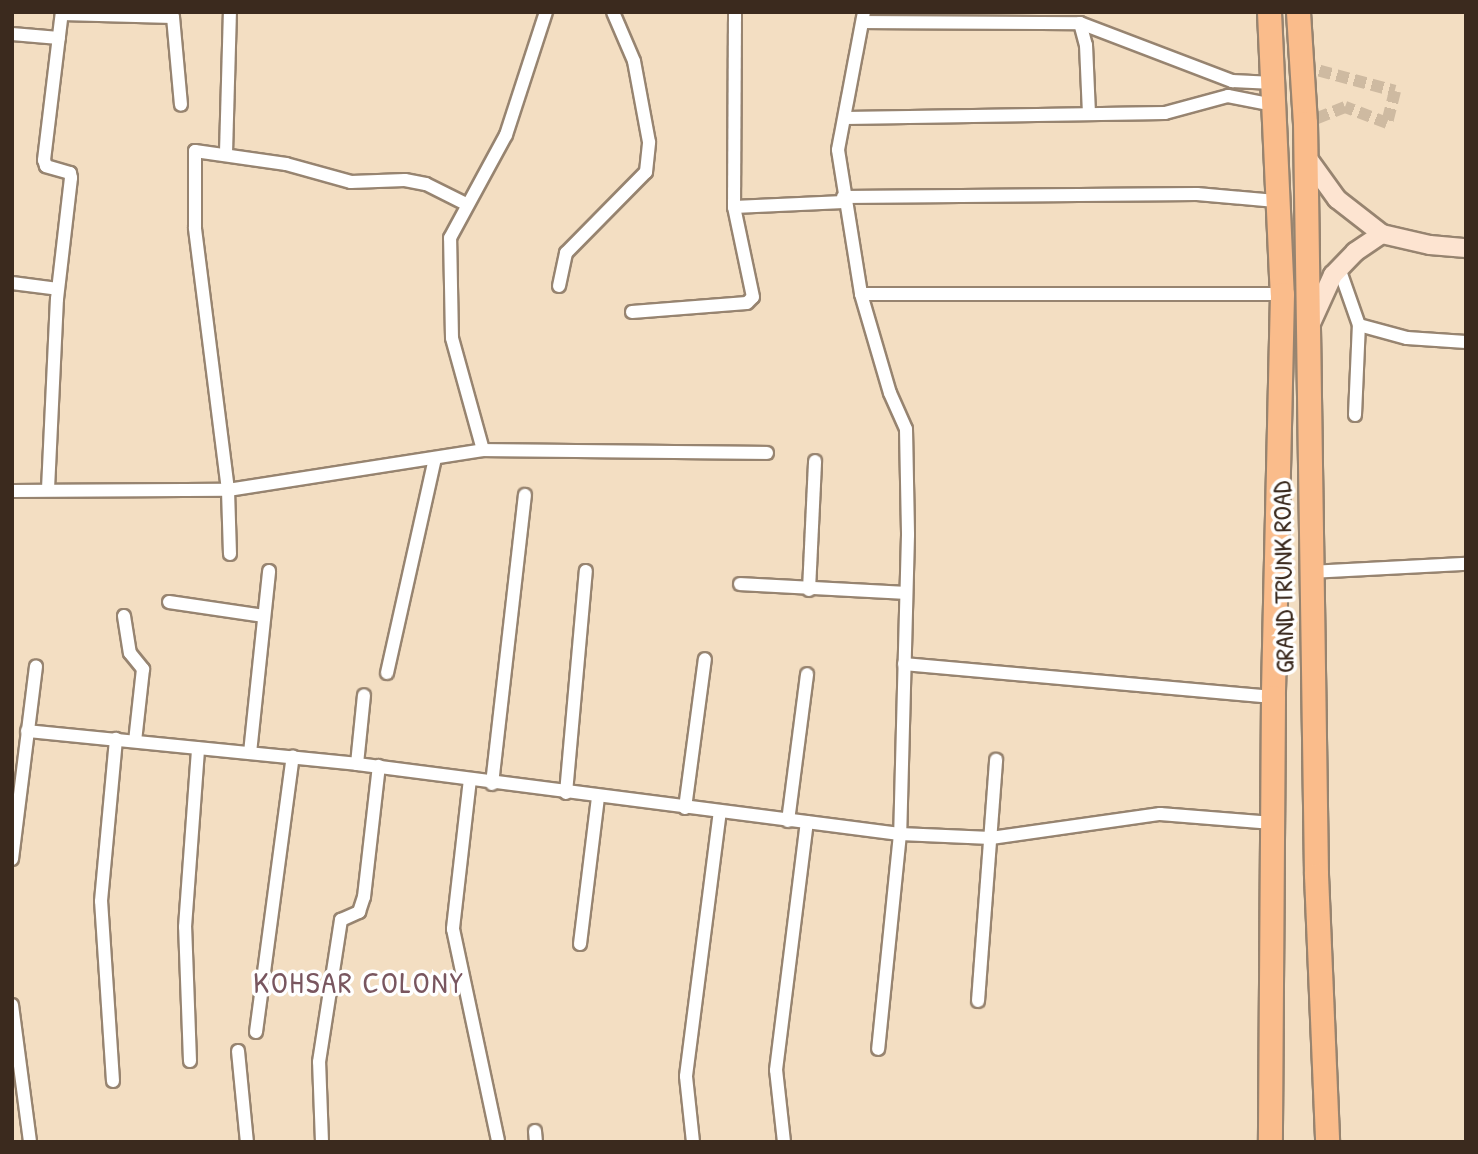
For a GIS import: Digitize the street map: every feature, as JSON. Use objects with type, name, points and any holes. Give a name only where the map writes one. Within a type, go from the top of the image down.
[{"type":"highway","name":"GRAND TRUNK ROAD","points":[[1269,12],[1282,295],[1273,703],[1270,1142]]},
{"type":"highway","name":"GRAND TRUNK ROAD","points":[[1298,12],[1308,334],[1313,709],[1330,1139]]},
{"type":"highway","points":[[1273,703],[1313,709]]},
{"type":"main road","points":[[1304,153],[1337,199],[1382,234],[1430,245],[1466,248]]},
{"type":"main road","points":[[1308,334],[1317,303],[1339,268],[1382,234]]},
{"type":"street","points":[[226,153],[230,12]]},
{"type":"street","points":[[483,450],[469,414],[450,315],[450,238],[466,204],[506,135],[546,12]]},
{"type":"street","points":[[559,286],[566,253],[646,172],[649,142],[634,61],[614,12]]},
{"type":"street","points":[[632,312],[747,303],[753,297],[734,207],[735,12]]},
{"type":"street","points":[[48,489],[58,289],[71,178],[70,173],[52,169],[44,160],[62,13],[173,17],[180,105]]},
{"type":"street","points":[[878,1049],[900,834],[906,593],[906,429],[890,393],[861,294],[843,200],[838,150],[864,17],[1080,23],[1232,82],[1274,94]]},
{"type":"street","points":[[1080,23],[1089,114]]},
{"type":"street","points":[[12,34],[59,38]]},
{"type":"street","points":[[845,118],[1165,113],[1228,96],[1274,94]]},
{"type":"street","points":[[230,554],[228,490],[195,228],[195,151],[226,153],[351,182],[405,180],[426,184],[466,204]]},
{"type":"street","points":[[734,207],[843,200],[1197,194],[1276,201]]},
{"type":"street","points":[[1339,268],[1359,325],[1355,415]]},
{"type":"street","points":[[12,284],[58,289]]},
{"type":"street","points":[[861,294],[1282,295]]},
{"type":"street","points":[[1359,325],[1407,338],[1466,342]]},
{"type":"street","points":[[12,491],[228,490],[483,450],[767,453]]},
{"type":"street","points":[[387,673],[435,458]]},
{"type":"street","points":[[809,590],[815,461]]},
{"type":"street","points":[[492,784],[525,495]]},
{"type":"street","points":[[1311,572],[1466,564]]},
{"type":"street","points":[[565,793],[586,570]]},
{"type":"street","points":[[250,753],[269,571]]},
{"type":"street","points":[[740,584],[809,590],[906,593]]},
{"type":"street","points":[[169,602],[264,617]]},
{"type":"street","points":[[124,616],[131,653],[143,669],[135,741]]},
{"type":"street","points":[[685,808],[705,659]]},
{"type":"street","points":[[904,664],[1273,703]]},
{"type":"street","points":[[12,859],[15,795],[36,666]]},
{"type":"street","points":[[788,821],[807,674]]},
{"type":"street","points":[[357,764],[364,695]]},
{"type":"street","points":[[27,731],[379,766],[598,798],[900,834],[991,838],[1160,814],[1273,823]]},
{"type":"street","points":[[113,1081],[100,901],[116,739]]},
{"type":"street","points":[[190,1060],[185,927],[198,748]]},
{"type":"street","points":[[256,1032],[293,756]]},
{"type":"street","points":[[978,1001],[996,760]]},
{"type":"street","points":[[322,1142],[317,1088],[321,1049],[341,920],[359,912],[364,897],[379,766]]},
{"type":"street","points":[[470,779],[453,929],[498,1140]]},
{"type":"street","points":[[580,944],[598,798]]},
{"type":"street","points":[[693,1142],[686,1076],[720,812]]},
{"type":"street","points":[[784,1142],[776,1070],[807,822]]},
{"type":"street","points":[[12,1005],[30,1142]]},
{"type":"street","points":[[238,1051],[247,1142]]},
{"type":"tunnel","points":[[1302,66],[1395,91],[1387,123],[1345,107],[1305,123]]},
{"type":"district","name":"KOHSAR COLONY","points":[[359,982]]}]
